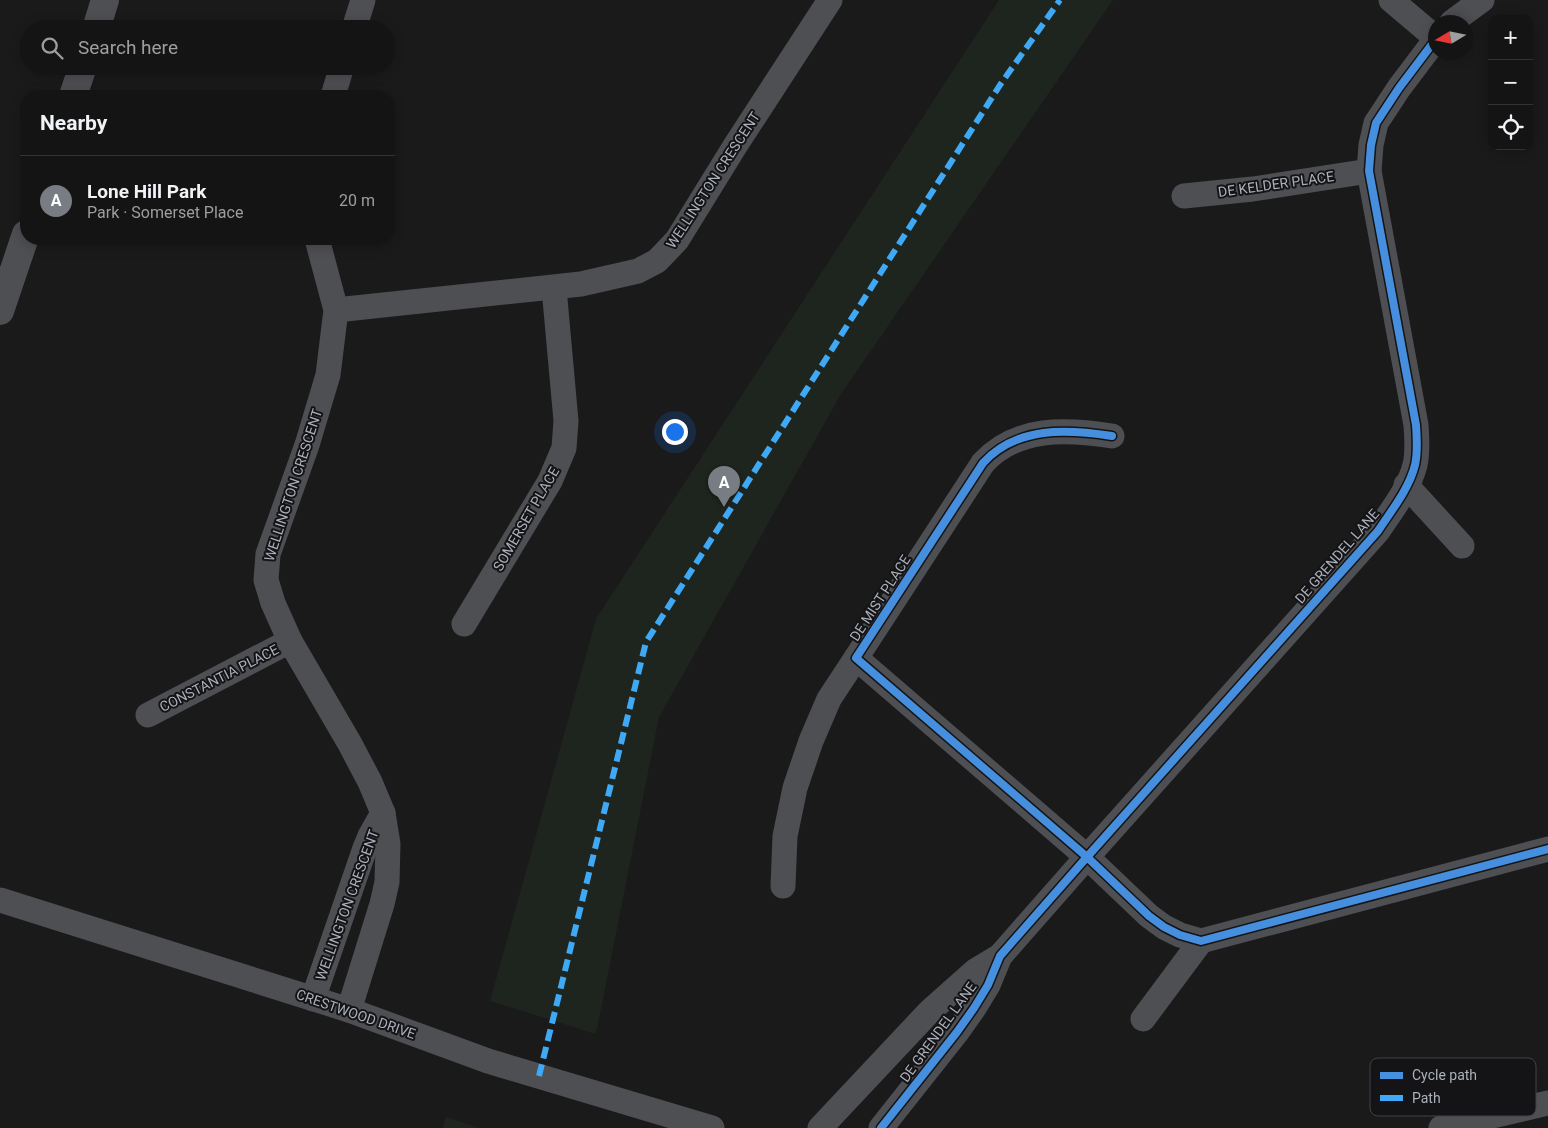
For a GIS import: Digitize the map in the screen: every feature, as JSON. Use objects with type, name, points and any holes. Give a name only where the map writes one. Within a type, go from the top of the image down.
[{"type":"street","points":[[99,20],[106,0]]},
{"type":"street","points":[[357,20],[363,0]]},
{"type":"street","name":"WELLINGTON CRESCENT","points":[[336,310],[582,284],[638,271],[657,261],[677,240],[735,146],[830,0]]},
{"type":"street","points":[[1391,0],[1428,32]]},
{"type":"street","points":[[1462,15],[1482,0]]},
{"type":"street","name":"DE GRENDEL LANE","points":[[820,1128],[930,1010],[975,971],[1000,956],[1378,531],[1394,507],[1415,464],[1416,425],[1368,172],[1376,123],[1398,88],[1428,49]]},
{"type":"street","points":[[75,90],[80,75]]},
{"type":"street","points":[[335,90],[339,75]]},
{"type":"street","name":"DE KELDER PLACE","points":[[1184,196],[1253,189],[1368,172]]},
{"type":"street","points":[[0,311],[22,245]]},
{"type":"street","name":"WELLINGTON CRESCENT","points":[[318,245],[336,310],[328,375],[307,446],[268,554],[266,580],[269,592],[290,641],[350,744],[370,782],[383,813],[388,844],[387,882],[349,1010]]},
{"type":"street","name":"SOMERSET PLACE","points":[[464,624],[550,481],[564,448],[566,421],[554,288]]},
{"type":"street","name":"DE MIST PLACE","points":[[783,886],[785,836],[795,788],[811,741],[829,699],[983,464],[992,454],[1005,445],[1045,432],[1082,431],[1112,436]]},
{"type":"street","points":[[1406,485],[1462,546]]},
{"type":"street","name":"CONSTANTIA PLACE","points":[[148,715],[290,641]]},
{"type":"street","name":"DE MIST PLACE","points":[[856,658],[1087,857]]},
{"type":"street","name":"WELLINGTON CRESCENT","points":[[313,999],[365,848],[383,813]]},
{"type":"street","points":[[1087,857],[1149,916],[1164,927],[1180,935],[1200,941],[1548,849]]},
{"type":"street","name":"CRESTWOOD DRIVE","points":[[0,900],[349,1010],[488,1061],[712,1128]]},
{"type":"street","points":[[1143,1019],[1200,941]]},
{"type":"street","name":"DE GRENDEL LANE","points":[[882,1128],[974,1008],[988,985],[1000,956]]},
{"type":"street","points":[[1441,1128],[1492,1116]]},
{"type":"shaded area","points":[[999,0],[1113,0],[841,394],[659,717],[596,1034],[490,1001],[596,619]]},
{"type":"shaded area","points":[[446,1117],[479,1128],[443,1128]]},
{"type":"marked path","points":[[539,1076],[646,642],[1000,85],[1060,0]]},
{"type":"cycle path","points":[[881,1128],[974,1008],[988,985],[1000,956],[1378,531],[1409,483],[1416,460],[1416,425],[1369,171],[1371,145],[1376,123],[1428,50]]},
{"type":"cycle path","points":[[1112,436],[1078,432],[1043,433],[1011,442],[996,451],[983,463],[856,658],[1087,857],[1149,916],[1164,927],[1180,935],[1201,941],[1548,849]]},
{"type":"place","name":"Lone Hill Park","points":[[724,507]]}]
